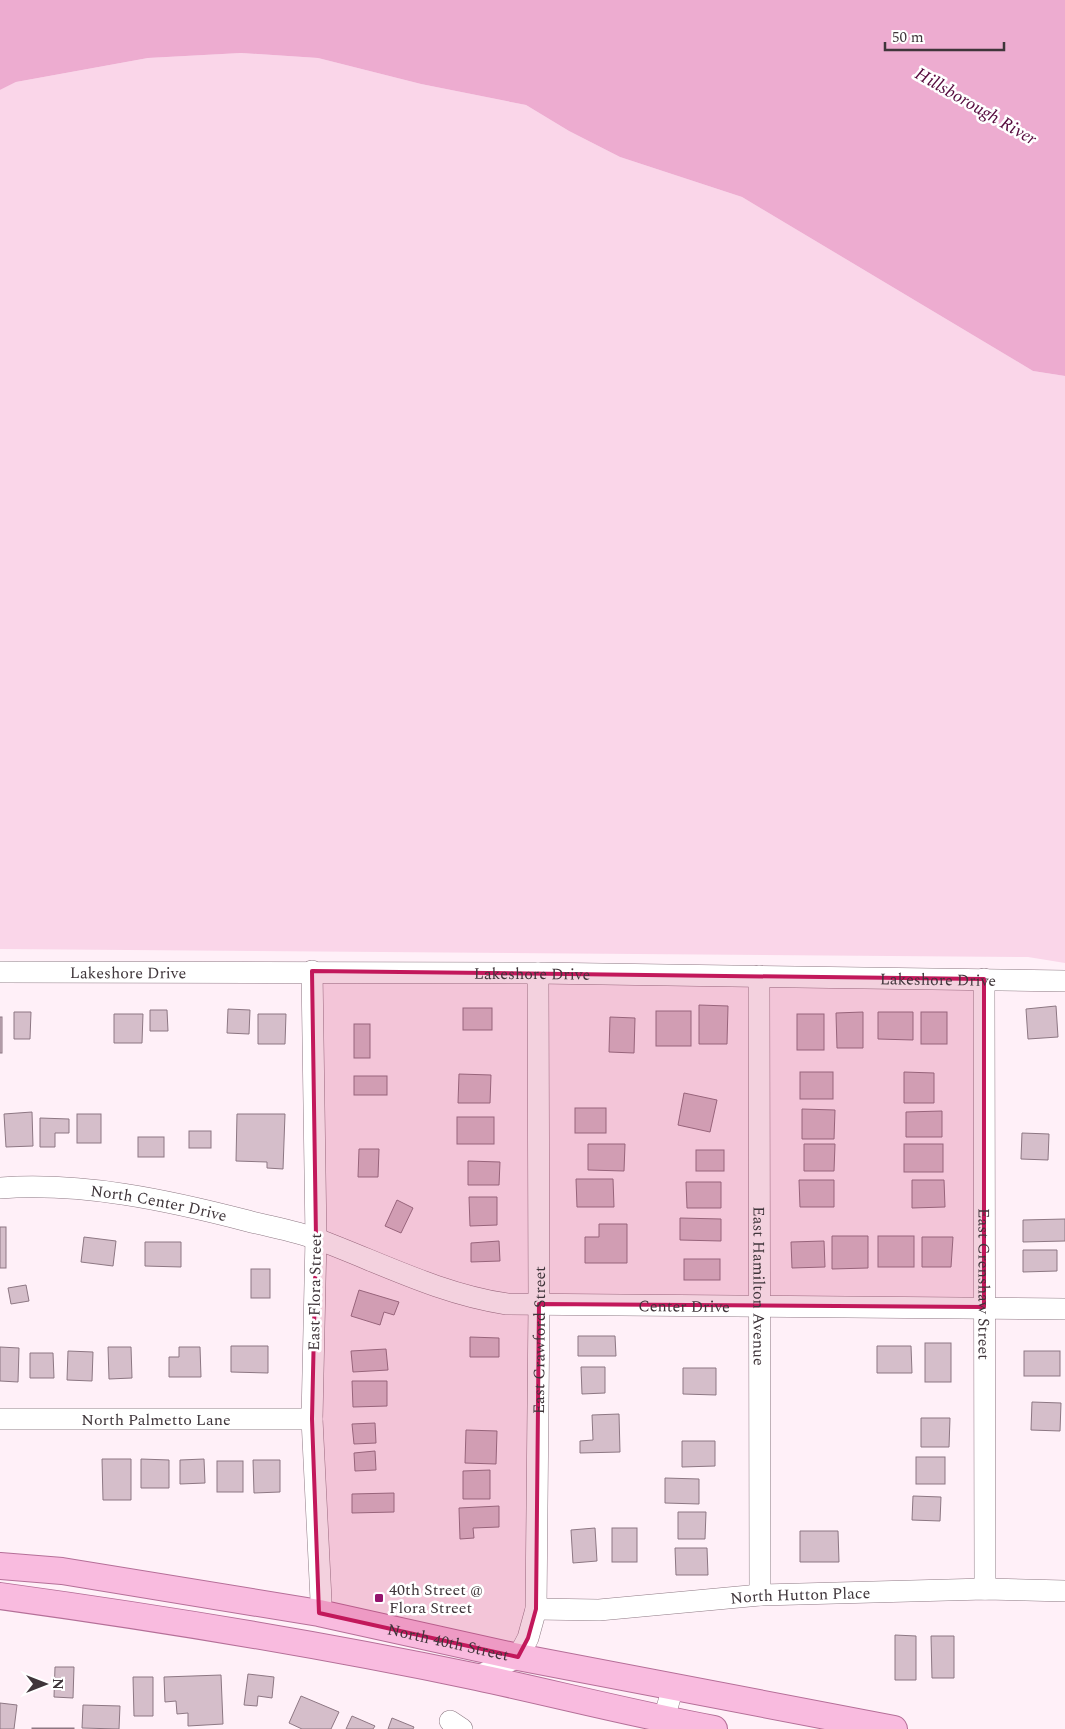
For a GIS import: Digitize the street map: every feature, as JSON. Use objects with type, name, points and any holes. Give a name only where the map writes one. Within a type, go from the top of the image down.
[{"type":"main road","name":"North 40th Street","points":[[0,1566],[62,1571],[319,1612],[518,1657],[894,1729]]},
{"type":"main road","name":"North 40th Street","points":[[0,1596],[140,1615],[477,1677],[662,1724],[714,1729]]},
{"type":"street","name":"Lakeshore Drive","points":[[0,972],[312,971],[1065,981]]},
{"type":"street","name":"East Flora Street","points":[[312,971],[316,1238],[312,1419],[321,1600],[319,1612]]},
{"type":"street","name":"East Crawford Street","points":[[518,1657],[528,1638],[536,1609],[539,1304],[538,973]]},
{"type":"street","name":"East Hamilton Avenue","points":[[759,976],[760,1595]]},
{"type":"street","name":"East Crenshaw Street","points":[[984,979],[985,1589]]},
{"type":"street","name":"North Center Drive","points":[[0,1188],[80,1188],[169,1201],[316,1238]]},
{"type":"street","name":"Center Drive","points":[[316,1238],[439,1288],[474,1299],[507,1304],[984,1306],[1065,1309]]},
{"type":"street","name":"North Palmetto Lane","points":[[0,1420],[312,1419]]},
{"type":"street","name":"North Hutton Place","points":[[536,1609],[598,1610],[760,1595],[985,1589],[1065,1591]]},
{"type":"street","points":[[477,1677],[518,1657]]},
{"type":"street","points":[[662,1724],[673,1687]]},
{"type":"highlighted area","points":[[312,971],[984,979],[984,1307],[539,1304],[536,1609],[528,1638],[518,1657],[319,1613],[312,1419],[316,1238]]},
{"type":"shaded area","points":[[241,53],[318,58],[421,84],[526,105],[569,131],[620,157],[742,197],[1033,371],[1065,376],[1065,963],[1028,957],[0,949],[0,90],[16,82],[148,58]]},
{"type":"water","name":"Hillsborough River","points":[[0,0],[1065,0],[1065,376],[1033,371],[742,197],[620,157],[569,131],[526,105],[421,84],[318,58],[241,53],[148,58],[16,82],[0,90]]},
{"type":"building","points":[[699,1005],[728,1006],[727,1044],[699,1044]]},
{"type":"building","points":[[1056,1006],[1058,1037],[1028,1039],[1026,1009]]},
{"type":"building","points":[[463,1008],[492,1008],[492,1030],[463,1030]]},
{"type":"building","points":[[228,1009],[250,1010],[249,1034],[227,1033]]},
{"type":"building","points":[[150,1010],[167,1010],[168,1031],[150,1031]]},
{"type":"building","points":[[656,1011],[691,1011],[691,1046],[656,1046]]},
{"type":"building","points":[[14,1012],[31,1012],[30,1039],[14,1039]]},
{"type":"building","points":[[863,1012],[863,1048],[837,1048],[836,1013]]},
{"type":"building","points":[[878,1012],[913,1012],[913,1040],[878,1039]]},
{"type":"building","points":[[921,1012],[947,1012],[947,1044],[921,1044]]},
{"type":"building","points":[[114,1014],[143,1014],[142,1043],[114,1043]]},
{"type":"building","points":[[258,1014],[286,1014],[285,1044],[258,1044]]},
{"type":"building","points":[[797,1014],[824,1014],[824,1050],[797,1050]]},
{"type":"building","points":[[0,1017],[2,1017],[2,1053],[0,1053]]},
{"type":"building","points":[[610,1017],[635,1018],[634,1053],[609,1052]]},
{"type":"building","points":[[354,1024],[370,1024],[370,1058],[354,1058]]},
{"type":"building","points":[[800,1072],[833,1072],[833,1099],[800,1099]]},
{"type":"building","points":[[904,1072],[934,1073],[934,1103],[904,1103]]},
{"type":"building","points":[[459,1074],[491,1075],[490,1103],[458,1103]]},
{"type":"building","points":[[354,1076],[387,1076],[387,1095],[354,1095]]},
{"type":"building","points":[[684,1093],[717,1100],[710,1132],[678,1125]]},
{"type":"building","points":[[575,1108],[606,1108],[606,1133],[575,1133]]},
{"type":"building","points":[[802,1109],[835,1110],[834,1139],[802,1139]]},
{"type":"building","points":[[942,1111],[942,1137],[906,1137],[906,1112]]},
{"type":"building","points":[[32,1112],[33,1146],[6,1147],[4,1114]]},
{"type":"building","points":[[77,1114],[101,1114],[101,1143],[77,1143]]},
{"type":"building","points":[[237,1114],[285,1114],[283,1169],[267,1168],[267,1162],[236,1161]]},
{"type":"building","points":[[457,1117],[494,1117],[494,1144],[457,1144]]},
{"type":"building","points":[[40,1118],[69,1119],[69,1133],[55,1133],[55,1147],[40,1147]]},
{"type":"building","points":[[189,1131],[211,1131],[211,1148],[189,1148]]},
{"type":"building","points":[[1022,1133],[1049,1134],[1048,1160],[1021,1159]]},
{"type":"building","points":[[138,1137],[164,1137],[164,1157],[138,1157]]},
{"type":"building","points":[[588,1144],[625,1144],[624,1171],[588,1170]]},
{"type":"building","points":[[804,1144],[835,1144],[834,1171],[804,1171]]},
{"type":"building","points":[[904,1144],[943,1144],[943,1172],[904,1172]]},
{"type":"building","points":[[359,1149],[379,1149],[378,1177],[358,1177]]},
{"type":"building","points":[[696,1150],[724,1150],[724,1171],[696,1171]]},
{"type":"building","points":[[468,1161],[500,1162],[499,1185],[468,1185]]},
{"type":"building","points":[[576,1179],[613,1179],[614,1207],[577,1207]]},
{"type":"building","points":[[799,1180],[834,1180],[834,1207],[800,1207]]},
{"type":"building","points":[[912,1180],[944,1180],[945,1207],[912,1208]]},
{"type":"building","points":[[686,1182],[721,1182],[721,1208],[687,1208]]},
{"type":"building","points":[[469,1197],[497,1197],[497,1225],[470,1226]]},
{"type":"building","points":[[397,1200],[413,1208],[401,1233],[385,1226]]},
{"type":"building","points":[[680,1218],[721,1219],[721,1241],[680,1240]]},
{"type":"building","points":[[1065,1219],[1065,1241],[1023,1242],[1023,1220]]},
{"type":"building","points":[[599,1224],[627,1224],[627,1263],[585,1263],[585,1237],[599,1237]]},
{"type":"building","points":[[0,1227],[6,1227],[6,1268],[0,1268]]},
{"type":"building","points":[[832,1236],[868,1236],[868,1268],[832,1269]]},
{"type":"building","points":[[878,1236],[914,1236],[914,1267],[878,1267]]},
{"type":"building","points":[[84,1237],[116,1241],[113,1266],[81,1262]]},
{"type":"building","points":[[922,1237],[953,1237],[951,1267],[922,1267]]},
{"type":"building","points":[[499,1241],[500,1261],[471,1262],[471,1243]]},
{"type":"building","points":[[824,1241],[825,1267],[792,1268],[791,1242]]},
{"type":"building","points":[[145,1242],[181,1242],[181,1267],[145,1266]]},
{"type":"building","points":[[1023,1250],[1057,1250],[1057,1271],[1023,1272]]},
{"type":"building","points":[[684,1259],[720,1259],[720,1280],[684,1280]]},
{"type":"building","points":[[251,1269],[270,1269],[270,1298],[251,1298]]},
{"type":"building","points":[[26,1285],[29,1301],[11,1304],[8,1288]]},
{"type":"building","points":[[359,1290],[399,1302],[394,1315],[384,1312],[380,1325],[351,1316]]},
{"type":"building","points":[[578,1336],[615,1336],[616,1356],[578,1356]]},
{"type":"building","points":[[470,1337],[499,1338],[499,1357],[470,1357]]},
{"type":"building","points":[[925,1343],[951,1343],[951,1382],[925,1382]]},
{"type":"building","points":[[231,1346],[268,1346],[268,1373],[231,1372]]},
{"type":"building","points":[[877,1346],[911,1346],[912,1373],[877,1373]]},
{"type":"building","points":[[0,1347],[19,1348],[18,1382],[0,1381]]},
{"type":"building","points":[[108,1347],[131,1347],[132,1378],[109,1379]]},
{"type":"building","points":[[179,1347],[200,1347],[201,1377],[169,1377],[169,1357],[179,1357]]},
{"type":"building","points":[[386,1349],[388,1370],[353,1372],[351,1351]]},
{"type":"building","points":[[68,1351],[93,1352],[92,1381],[67,1380]]},
{"type":"building","points":[[1024,1351],[1060,1351],[1060,1376],[1024,1376]]},
{"type":"building","points":[[30,1353],[53,1353],[54,1378],[30,1378]]},
{"type":"building","points":[[581,1367],[605,1367],[605,1393],[582,1394]]},
{"type":"building","points":[[683,1368],[716,1368],[716,1395],[683,1394]]},
{"type":"building","points":[[352,1381],[387,1381],[387,1406],[353,1407]]},
{"type":"building","points":[[1032,1402],[1061,1403],[1060,1431],[1031,1430]]},
{"type":"building","points":[[619,1414],[620,1452],[580,1453],[580,1441],[593,1440],[592,1415]]},
{"type":"building","points":[[921,1418],[950,1418],[949,1447],[921,1447]]},
{"type":"building","points":[[375,1423],[376,1443],[354,1444],[352,1424]]},
{"type":"building","points":[[466,1430],[497,1431],[496,1464],[465,1463]]},
{"type":"building","points":[[682,1441],[715,1441],[715,1466],[682,1467]]},
{"type":"building","points":[[375,1451],[376,1470],[355,1471],[354,1453]]},
{"type":"building","points":[[916,1457],[945,1457],[945,1484],[916,1484]]},
{"type":"building","points":[[102,1459],[131,1459],[131,1500],[103,1500]]},
{"type":"building","points":[[141,1459],[169,1460],[169,1488],[141,1488]]},
{"type":"building","points":[[204,1459],[205,1483],[180,1484],[180,1460]]},
{"type":"building","points":[[253,1460],[280,1460],[280,1492],[254,1493]]},
{"type":"building","points":[[217,1461],[243,1461],[243,1492],[217,1492]]},
{"type":"building","points":[[490,1470],[490,1499],[463,1499],[463,1471]]},
{"type":"building","points":[[665,1478],[699,1479],[699,1504],[665,1503]]},
{"type":"building","points":[[394,1493],[394,1512],[352,1513],[352,1494]]},
{"type":"building","points":[[913,1496],[941,1497],[940,1521],[912,1520]]},
{"type":"building","points":[[499,1506],[499,1527],[473,1528],[474,1538],[460,1539],[459,1508]]},
{"type":"building","points":[[678,1512],[706,1512],[705,1539],[678,1539]]},
{"type":"building","points":[[595,1528],[597,1561],[573,1563],[571,1530]]},
{"type":"building","points":[[612,1528],[637,1528],[637,1562],[612,1562]]},
{"type":"building","points":[[800,1531],[838,1531],[839,1562],[800,1562]]},
{"type":"building","points":[[675,1548],[707,1548],[708,1575],[676,1575]]},
{"type":"building","points":[[895,1635],[916,1636],[916,1680],[895,1680]]},
{"type":"building","points":[[931,1636],[954,1636],[954,1678],[932,1678]]},
{"type":"building","points":[[55,1667],[74,1667],[73,1698],[54,1697]]},
{"type":"building","points":[[248,1674],[274,1677],[272,1698],[258,1696],[257,1706],[244,1705]]},
{"type":"building","points":[[221,1675],[223,1724],[188,1726],[188,1713],[177,1714],[176,1701],[165,1702],[164,1677]]},
{"type":"building","points":[[133,1677],[153,1677],[153,1716],[134,1716]]},
{"type":"building","points":[[301,1696],[339,1712],[331,1729],[302,1729],[289,1723]]},
{"type":"building","points":[[0,1703],[17,1705],[14,1729],[0,1729]]},
{"type":"building","points":[[83,1705],[120,1706],[119,1729],[82,1728]]},
{"type":"building","points":[[352,1716],[375,1726],[373,1729],[346,1729]]},
{"type":"building","points":[[392,1718],[414,1727],[413,1729],[388,1729]]},
{"type":"building","points":[[74,1728],[74,1729],[32,1729]]},
{"type":"place","name":"40th Street @ Flora Street","points":[[379,1598]]}]
